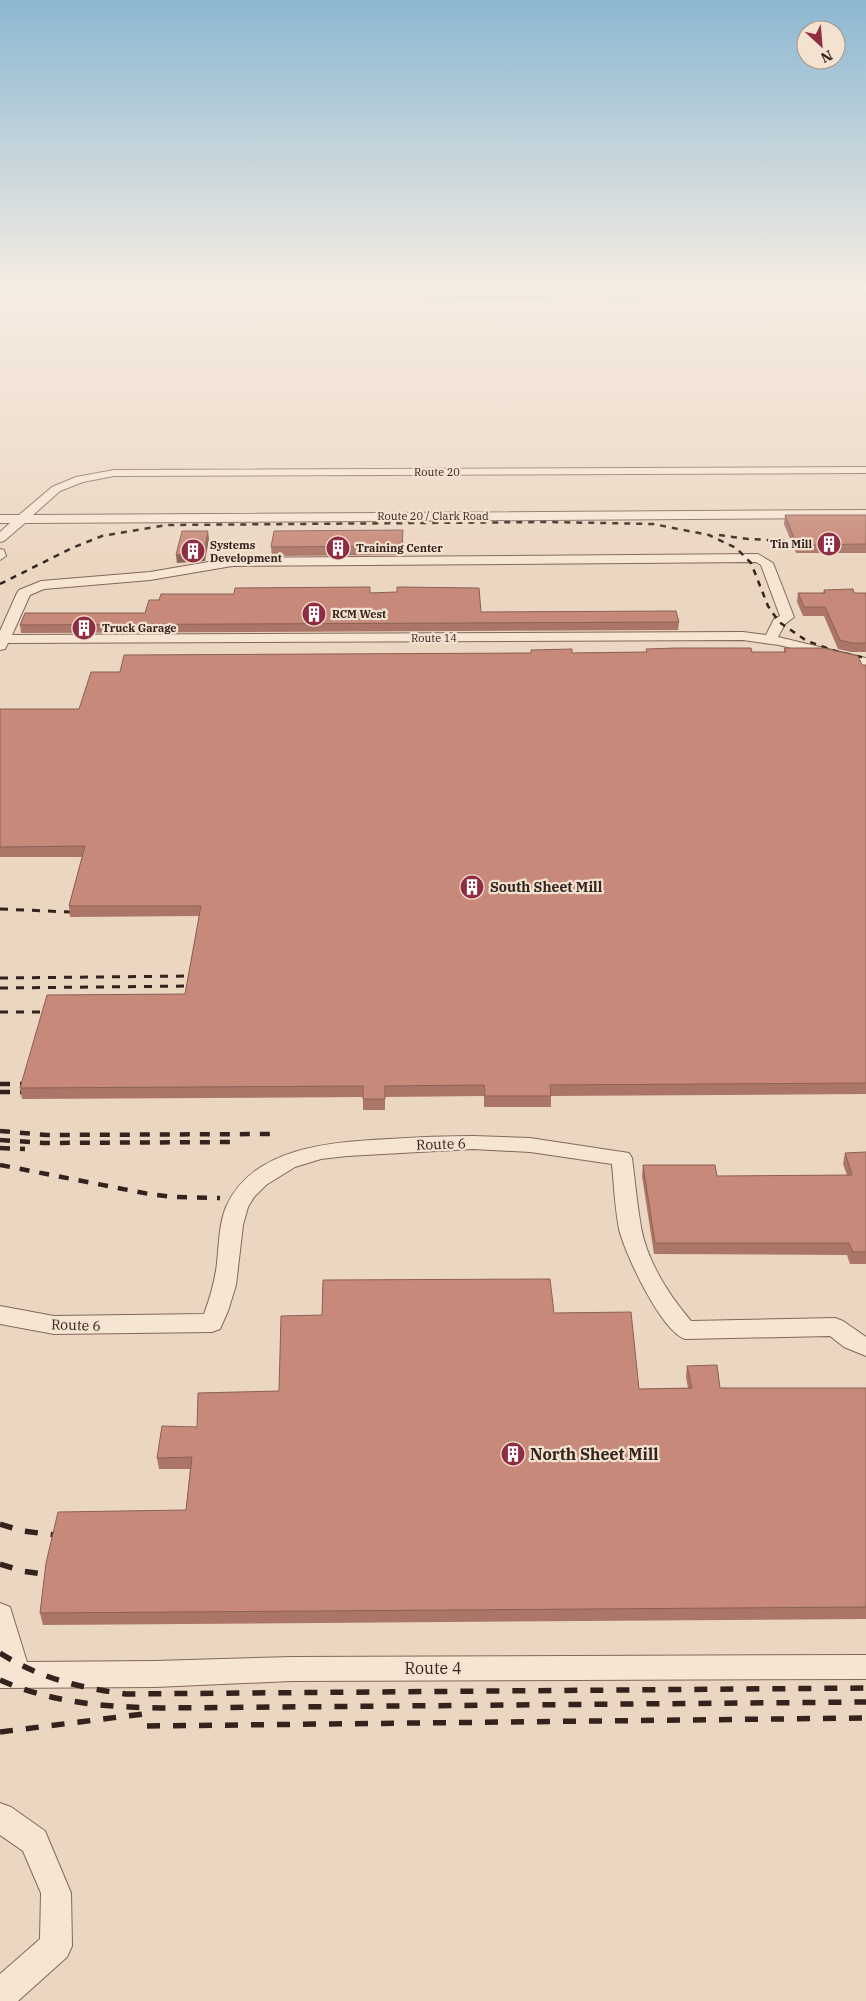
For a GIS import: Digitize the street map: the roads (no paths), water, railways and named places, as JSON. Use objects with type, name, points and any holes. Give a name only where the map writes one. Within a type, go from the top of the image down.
[{"type":"street","name":"Route 20","points":[[22,518],[47,495],[62,486],[87,477],[122,473],[866,470]]},
{"type":"street","name":"Route 20 / Clark Road","points":[[0,518],[866,514]]},
{"type":"street","points":[[0,538],[22,518]]},
{"type":"street","points":[[1,641],[24,593],[40,585],[150,576],[232,562],[748,558],[758,558],[767,563],[787,617],[779,622],[770,640]]},
{"type":"street","name":"Route 14","points":[[1,641],[744,636],[770,640],[866,662]]},
{"type":"street","name":"Route 6","points":[[0,1316],[54,1325],[212,1323],[218,1310],[227,1272],[233,1219],[237,1207],[243,1196],[262,1177],[279,1166],[296,1159],[342,1150],[480,1142],[536,1146],[622,1158],[630,1228],[638,1255],[668,1309],[684,1330],[835,1326],[852,1341],[866,1347]]},
{"type":"street","points":[[0,1615],[8,1674]]},
{"type":"street","name":"Route 4","points":[[8,1674],[155,1674],[292,1669],[866,1667]]},
{"type":"street","points":[[0,1817],[34,1841],[56,1893],[56,1946],[0,1994]]},
{"type":"railway","points":[[0,584],[72,548],[102,536],[167,525],[549,522],[653,524],[709,535],[736,548],[751,563],[768,606],[779,622],[807,641],[838,652],[866,658]]},
{"type":"railway","points":[[719,535],[748,539],[789,541]]},
{"type":"railway","points":[[0,909],[70,912]]},
{"type":"railway","points":[[0,978],[188,976]]},
{"type":"railway","points":[[0,988],[188,986]]},
{"type":"railway","points":[[0,1012],[46,1012]]},
{"type":"railway","points":[[0,1084],[25,1084]]},
{"type":"railway","points":[[0,1092],[24,1092]]},
{"type":"railway","points":[[0,1131],[46,1135],[273,1134]]},
{"type":"railway","points":[[0,1140],[44,1143],[237,1142]]},
{"type":"railway","points":[[0,1148],[25,1149]]},
{"type":"railway","points":[[0,1165],[149,1194],[172,1197],[220,1198]]},
{"type":"railway","points":[[0,1524],[22,1531],[56,1535]]},
{"type":"railway","points":[[0,1564],[22,1571],[49,1575]]},
{"type":"railway","points":[[0,1653],[15,1662],[60,1681],[92,1689],[126,1694],[866,1688]]},
{"type":"railway","points":[[0,1680],[59,1699],[99,1705],[161,1708],[866,1702]]},
{"type":"railway","points":[[0,1732],[151,1713]]},
{"type":"railway","points":[[147,1726],[866,1718]]},
{"type":"place","name":"Tin Mill","points":[[829,544]]},
{"type":"place","name":"Training Center","points":[[338,548]]},
{"type":"place","name":"Systems Development","points":[[193,551]]},
{"type":"place","name":"RCM West","points":[[314,614]]},
{"type":"place","name":"Truck Garage","points":[[84,628]]},
{"type":"place","name":"South Sheet Mill","points":[[472,887]]},
{"type":"place","name":"North Sheet Mill","points":[[513,1454]]}]
